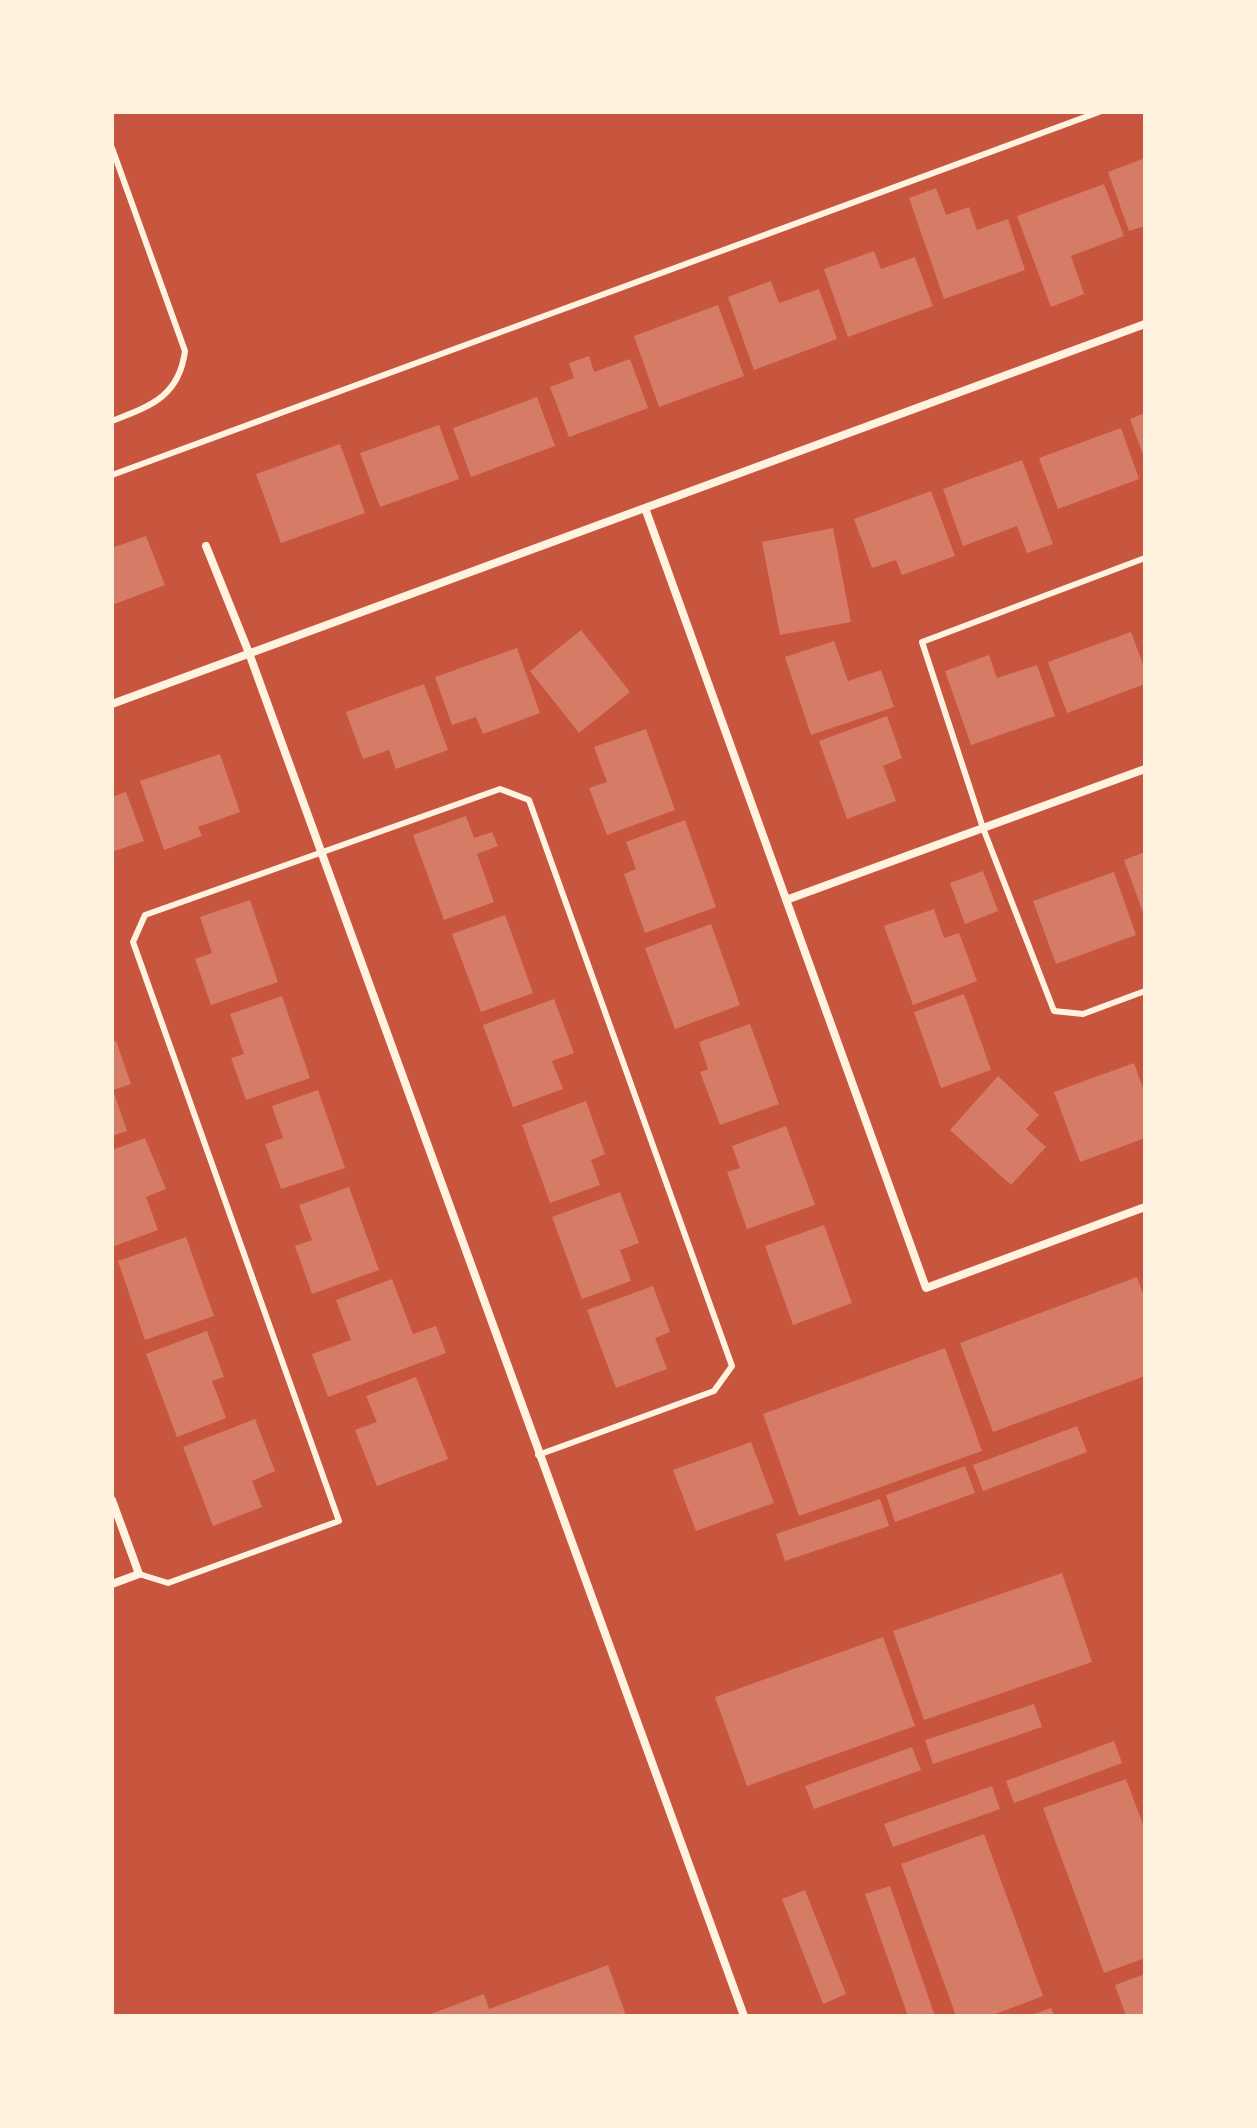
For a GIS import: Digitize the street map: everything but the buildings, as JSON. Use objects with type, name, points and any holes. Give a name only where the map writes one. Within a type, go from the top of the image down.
[{"type":"street","points":[[112,704],[1145,324]]},
{"type":"street","points":[[645,508],[926,1288],[1145,1207]]},
{"type":"street","points":[[206,546],[249,653],[744,2016]]},
{"type":"street","points":[[786,900],[1145,769]]},
{"type":"street","points":[[112,1500],[139,1574],[112,1584]]},
{"type":"lane","points":[[112,475],[1099,112]]},
{"type":"lane","points":[[112,148],[185,351],[183,368],[155,405],[112,421]]},
{"type":"lane","points":[[1145,558],[922,642],[983,828],[1054,1011],[1083,1014],[1145,991]]},
{"type":"lane","points":[[139,1574],[168,1583],[339,1521],[133,942],[145,915],[500,789],[529,800],[732,1366],[714,1391],[538,1455]]}]
